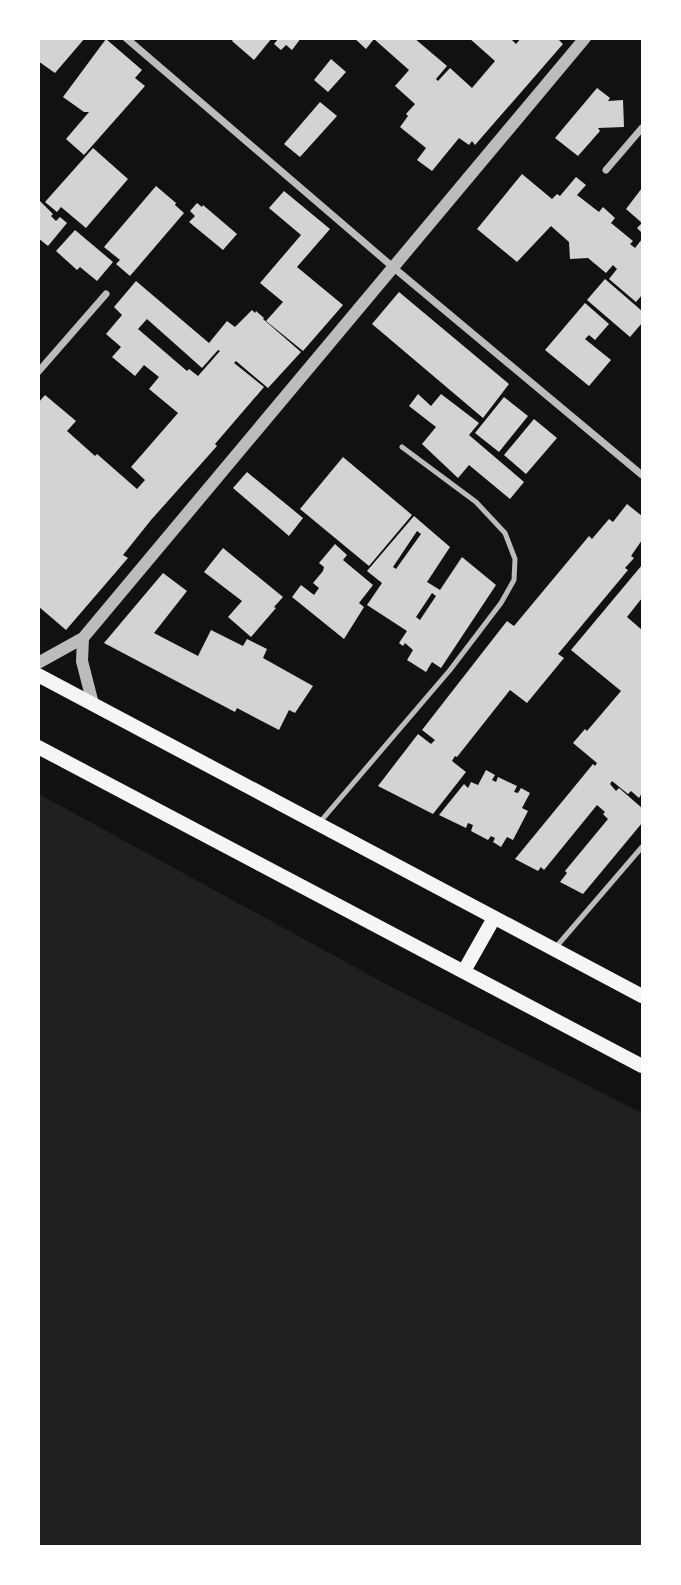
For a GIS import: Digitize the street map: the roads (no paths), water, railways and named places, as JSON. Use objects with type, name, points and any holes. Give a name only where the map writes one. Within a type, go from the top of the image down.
[{"type":"main road","points":[[38,675],[642,996]]},
{"type":"main road","points":[[38,747],[642,1066]]},
{"type":"main road","points":[[464,971],[494,918]]},
{"type":"street","points":[[126,38],[394,268],[642,475]]},
{"type":"street","points":[[38,663],[83,638],[585,38]]},
{"type":"street","points":[[606,170],[642,128]]},
{"type":"street","points":[[38,372],[106,294]]},
{"type":"street","points":[[83,638],[82,661],[93,704]]},
{"type":"lane","points":[[318,825],[450,670],[514,580],[516,559],[505,533],[476,502],[402,447]]},
{"type":"lane","points":[[554,949],[642,847]]}]
